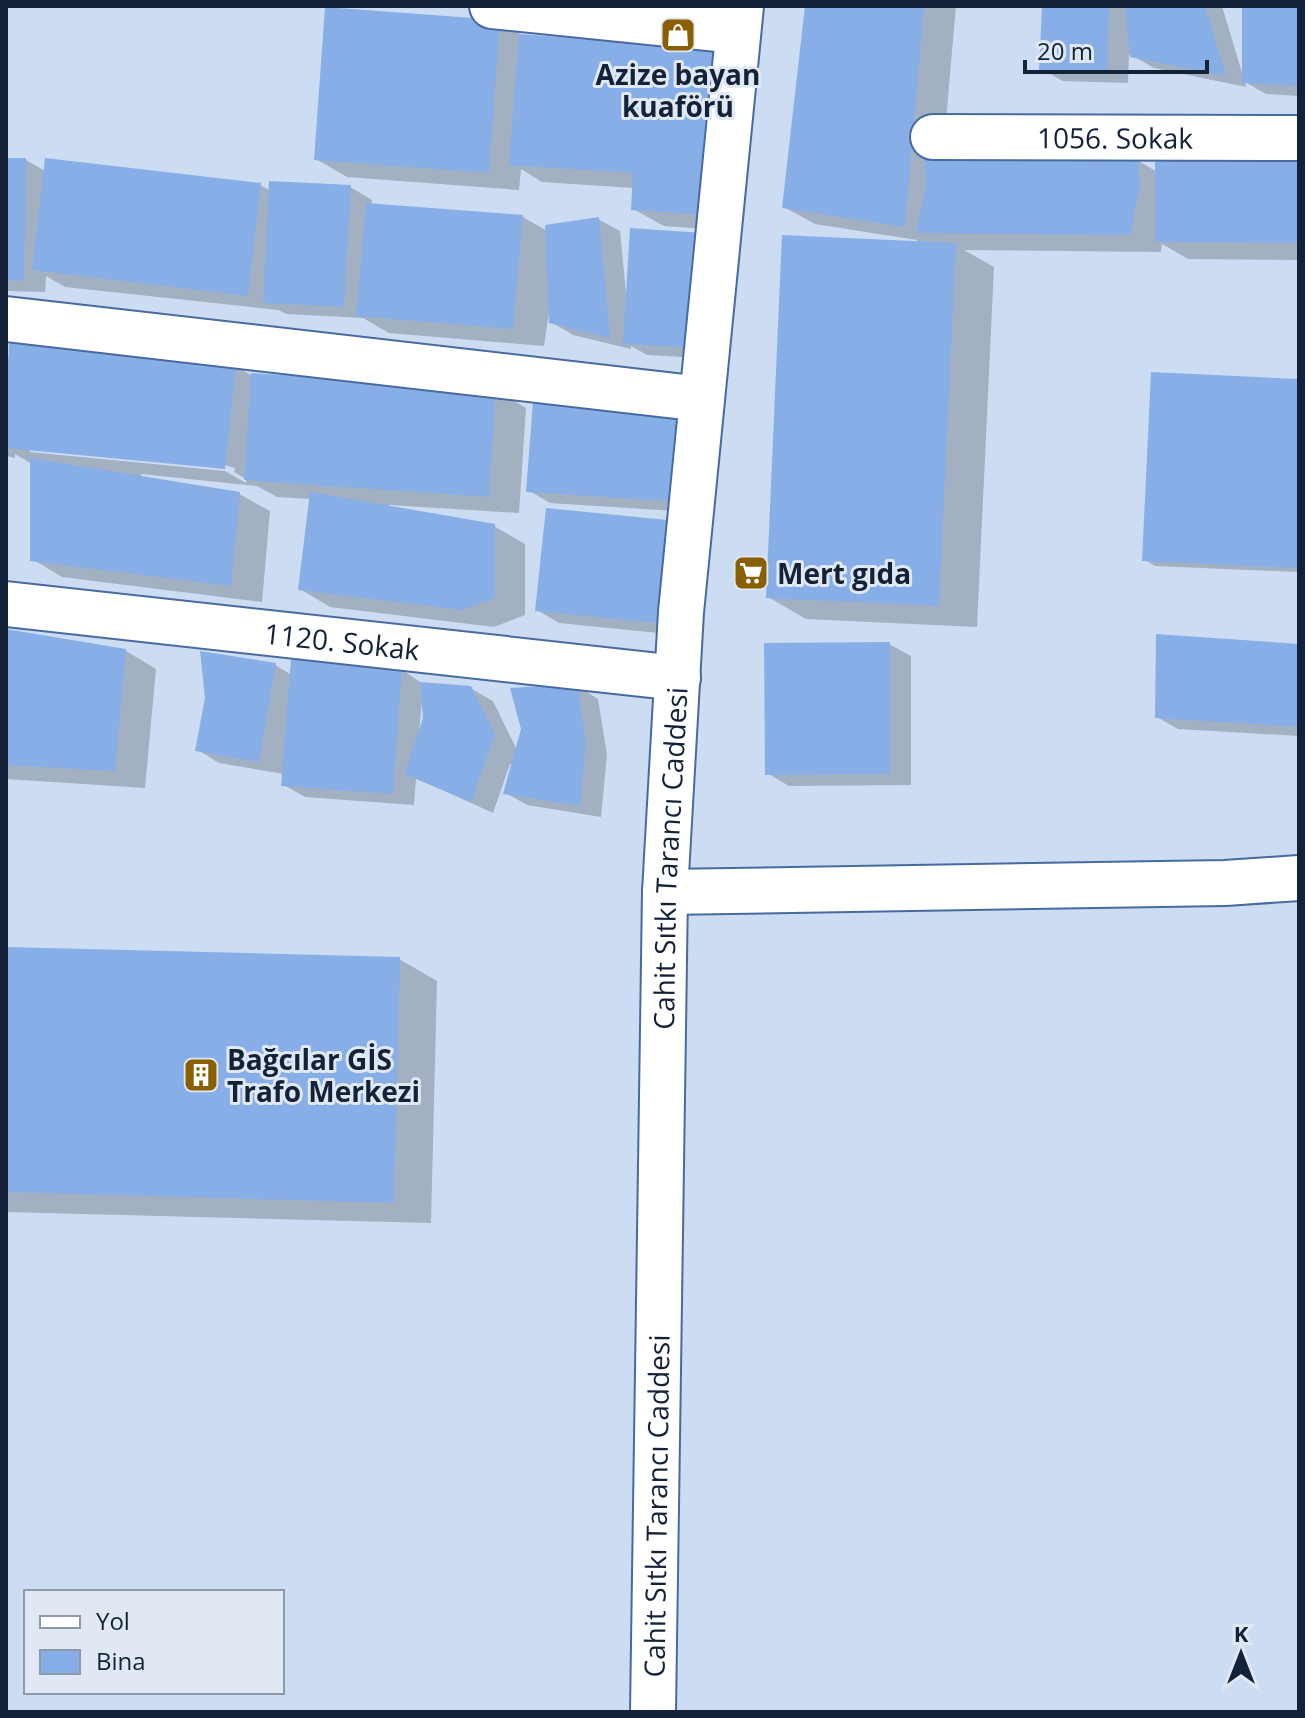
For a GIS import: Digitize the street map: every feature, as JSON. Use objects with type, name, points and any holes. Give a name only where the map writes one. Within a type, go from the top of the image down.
[{"type":"street","points":[[492,6],[740,19]]},
{"type":"street","name":"Cahit Sıtkı Tarancı Caddesi","points":[[653,1712],[665,892],[678,678],[740,19]]},
{"type":"street","name":"1056. Sokak","points":[[933,137],[1299,138]]},
{"type":"street","points":[[6,319],[702,399]]},
{"type":"street","name":"1120. Sokak","points":[[6,604],[678,678]]},
{"type":"street","points":[[665,892],[1209,883],[1299,878]]},
{"type":"building","points":[[805,6],[924,6],[905,227],[782,208]]},
{"type":"building","points":[[1042,6],[1109,6],[1107,72],[1039,70]]},
{"type":"building","points":[[1125,6],[1205,6],[1226,76],[1130,57]]},
{"type":"building","points":[[1242,6],[1299,6],[1299,86],[1242,83]]},
{"type":"building","points":[[325,7],[500,20],[489,173],[314,160]]},
{"type":"building","points":[[519,34],[717,48],[705,215],[631,210],[633,173],[509,165]]},
{"type":"building","points":[[924,152],[1138,158],[1140,186],[1130,235],[916,233],[926,185]]},
{"type":"building","points":[[1155,154],[1299,155],[1299,243],[1155,242]]},
{"type":"building","points":[[6,158],[26,158],[24,281],[6,280]]},
{"type":"building","points":[[45,158],[261,183],[248,296],[32,270]]},
{"type":"building","points":[[269,181],[351,185],[344,307],[263,303]]},
{"type":"building","points":[[366,203],[523,215],[513,329],[356,316]]},
{"type":"building","points":[[599,217],[610,338],[549,323],[545,225]]},
{"type":"building","points":[[630,228],[703,233],[697,348],[623,344]]},
{"type":"building","points":[[782,235],[956,243],[939,606],[766,598]]},
{"type":"building","points":[[9,340],[236,364],[225,469],[6,448]]},
{"type":"building","points":[[1151,372],[1299,379],[1299,568],[1142,561]]},
{"type":"building","points":[[251,373],[496,388],[489,497],[244,480]]},
{"type":"building","points":[[533,402],[676,411],[670,501],[526,492]]},
{"type":"building","points":[[30,458],[240,492],[231,586],[30,561]]},
{"type":"building","points":[[310,492],[495,524],[495,598],[462,610],[298,590]]},
{"type":"building","points":[[546,508],[667,520],[657,623],[535,611]]},
{"type":"building","points":[[6,629],[126,649],[115,771],[6,765]]},
{"type":"building","points":[[1156,634],[1299,644],[1299,727],[1155,718]]},
{"type":"building","points":[[890,642],[890,774],[765,775],[764,643]]},
{"type":"building","points":[[200,651],[276,663],[259,762],[195,751],[205,698]]},
{"type":"building","points":[[291,659],[402,667],[393,794],[281,786]]},
{"type":"building","points":[[420,682],[471,686],[495,734],[471,802],[404,774],[423,718]]},
{"type":"building","points":[[577,684],[586,742],[580,806],[503,794],[521,729],[510,688]]},
{"type":"building","name":"Bağcılar GİS Trafo Merkezi","points":[[6,947],[400,957],[394,1203],[6,1192]]},
{"type":"place","name":"Azize bayan kuaförü","points":[[678,35]]},
{"type":"place","name":"Mert gıda","points":[[751,573]]},
{"type":"place","name":"Bağcılar GİS Trafo Merkezi","points":[[201,1075]]}]
